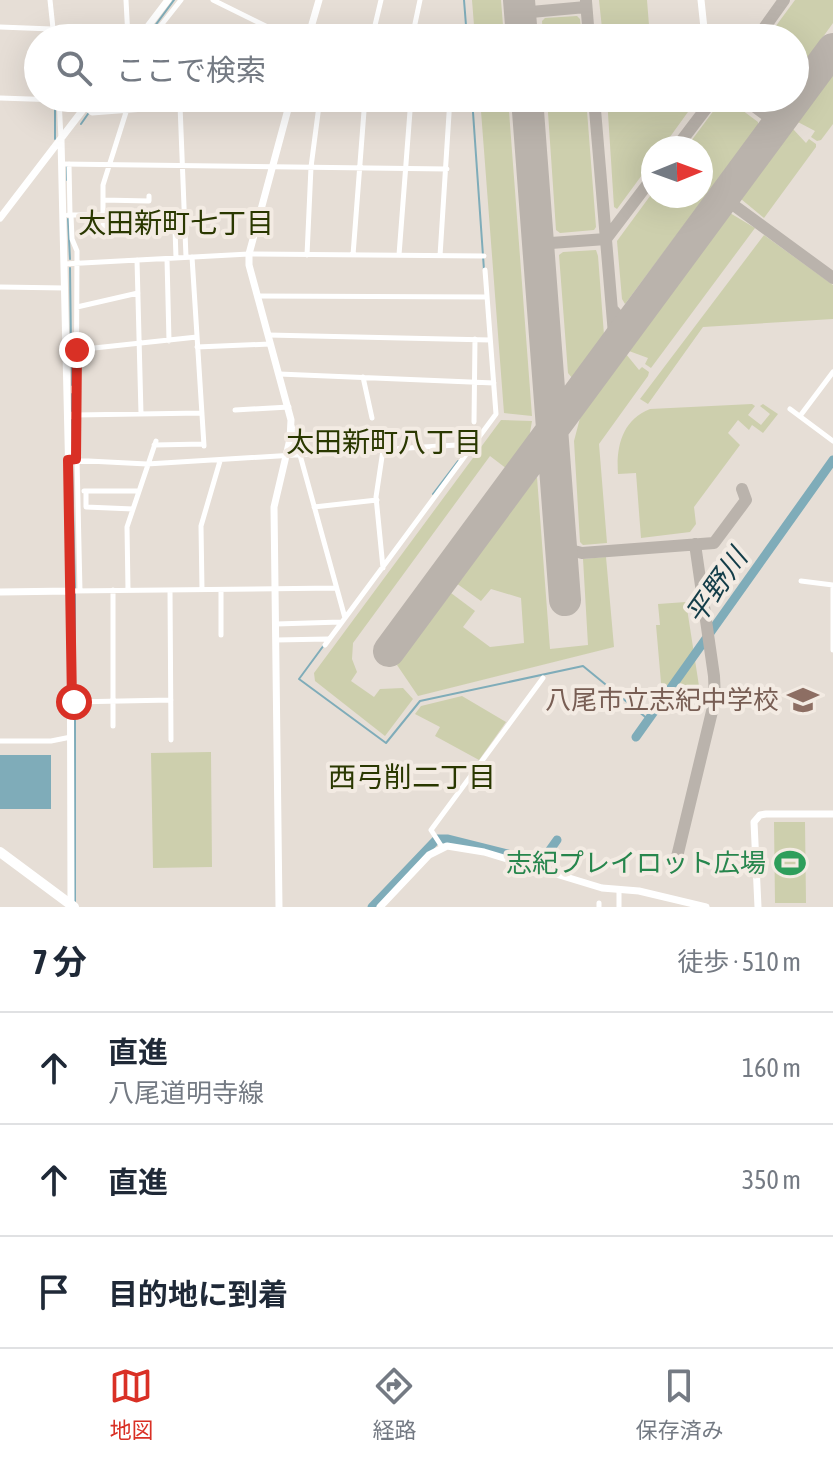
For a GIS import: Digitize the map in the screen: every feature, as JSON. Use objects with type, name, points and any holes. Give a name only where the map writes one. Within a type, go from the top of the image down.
[{"type":"highway","points":[[0,852],[70,907]]},
{"type":"highway","points":[[0,859],[70,907]]},
{"type":"street","points":[[50,0],[52,24]]},
{"type":"street","points":[[126,0],[127,24]]},
{"type":"street","points":[[156,24],[168,0]]},
{"type":"street","points":[[156,24],[181,0]]},
{"type":"street","points":[[213,0],[260,24]]},
{"type":"street","points":[[312,24],[319,0]]},
{"type":"street","points":[[375,24],[381,0]]},
{"type":"street","points":[[415,24],[420,0]]},
{"type":"street","points":[[701,0],[704,24]]},
{"type":"street","points":[[0,27],[24,28]]},
{"type":"street","points":[[0,98],[24,98]]},
{"type":"street","points":[[58,112],[66,164],[68,215],[64,264],[67,415],[78,491],[75,591]]},
{"type":"street","points":[[0,218],[61,140],[88,112]]},
{"type":"street","points":[[126,112],[103,185],[103,229],[175,228],[176,258]]},
{"type":"street","points":[[128,590],[127,527],[155,443],[204,445],[180,112]]},
{"type":"street","points":[[286,112],[249,254],[249,265],[343,620]]},
{"type":"street","points":[[307,255],[311,167],[318,112]]},
{"type":"street","points":[[353,255],[364,112]]},
{"type":"street","points":[[399,255],[410,112]]},
{"type":"street","points":[[440,256],[449,112]]},
{"type":"street","points":[[66,164],[447,169]]},
{"type":"street","points":[[103,200],[149,201],[149,196]]},
{"type":"street","points":[[68,215],[103,215]]},
{"type":"street","points":[[68,215],[77,251],[75,702],[70,907]]},
{"type":"street","points":[[64,264],[249,254],[484,256]]},
{"type":"street","points":[[167,259],[169,341]]},
{"type":"street","points":[[137,260],[141,414]]},
{"type":"street","points":[[276,640],[327,642],[496,414],[485,270]]},
{"type":"street","points":[[0,287],[65,288]]},
{"type":"street","points":[[77,307],[138,293]]},
{"type":"street","points":[[257,296],[487,297]]},
{"type":"street","points":[[268,335],[490,340]]},
{"type":"street","points":[[66,351],[197,337]]},
{"type":"street","points":[[474,422],[475,339]]},
{"type":"street","points":[[197,347],[270,344]]},
{"type":"street","points":[[800,416],[833,372]]},
{"type":"street","points":[[279,374],[494,383]]},
{"type":"street","points":[[363,377],[372,418]]},
{"type":"street","points":[[235,410],[289,407]]},
{"type":"street","points":[[790,409],[833,441]]},
{"type":"street","points":[[67,415],[202,413]]},
{"type":"street","points":[[279,907],[274,507],[291,425]]},
{"type":"street","points":[[74,459],[147,464],[473,444]]},
{"type":"street","points":[[383,450],[377,500],[383,568]]},
{"type":"street","points":[[202,590],[201,526],[220,461]]},
{"type":"street","points":[[78,491],[139,491]]},
{"type":"street","points":[[86,491],[86,507],[133,509]]},
{"type":"street","points":[[314,507],[377,500]]},
{"type":"street","points":[[801,581],[833,585],[833,650]]},
{"type":"street","points":[[0,592],[336,588]]},
{"type":"street","points":[[113,590],[113,726]]},
{"type":"street","points":[[170,590],[171,740]]},
{"type":"street","points":[[221,590],[221,635]]},
{"type":"street","points":[[276,624],[343,620]]},
{"type":"street","points":[[543,678],[431,830],[439,842],[541,868],[587,884],[639,891],[706,907]]},
{"type":"street","points":[[75,702],[171,700]]},
{"type":"street","points":[[0,741],[51,741],[72,737]]},
{"type":"street","points":[[758,907],[754,822],[760,815],[766,814],[833,814]]},
{"type":"street","points":[[380,907],[439,842]]},
{"type":"street","points":[[619,890],[619,907]]},
{"type":"green space","points":[[472,0],[501,0],[503,24],[474,24]]},
{"type":"green space","points":[[599,0],[647,0],[649,24],[602,24]]},
{"type":"green space","points":[[795,0],[833,0],[833,23],[809,56],[809,24],[777,24]]},
{"type":"green space","points":[[577,16],[581,24],[542,24],[545,18]]},
{"type":"green space","points":[[833,71],[833,124],[821,140],[811,137],[815,131],[796,121],[803,112],[809,112],[809,103]]},
{"type":"green space","points":[[481,112],[509,112],[532,416],[504,413]]},
{"type":"green space","points":[[548,112],[587,112],[596,227],[594,230],[560,233],[556,230]]},
{"type":"green space","points":[[608,112],[688,112],[671,136],[641,136],[641,176],[617,209],[614,207]]},
{"type":"green space","points":[[713,112],[745,112],[758,122],[713,186],[713,136],[695,136]]},
{"type":"green space","points":[[793,129],[806,143],[809,139],[816,147],[764,218],[741,199]]},
{"type":"green space","points":[[641,208],[697,208],[625,304],[617,241]]},
{"type":"green space","points":[[730,213],[755,228],[651,368],[645,364],[648,358],[629,351]]},
{"type":"green space","points":[[764,235],[833,285],[833,319],[703,327],[648,404],[640,399]]},
{"type":"green space","points":[[596,250],[604,335],[572,378],[568,373],[559,255],[563,252]]},
{"type":"green space","points":[[626,354],[639,370],[642,367],[649,372],[599,444],[607,543],[583,545],[580,542],[574,441],[580,418]]},
{"type":"green space","points":[[763,404],[778,414],[763,433],[752,425],[749,430],[738,420],[728,433],[740,445],[694,507],[696,524],[690,532],[641,538],[636,473],[618,474],[618,454],[627,427],[650,409],[755,406],[748,415],[761,425],[770,414],[760,406]]},
{"type":"green space","points":[[501,420],[532,421],[529,438],[507,469],[490,456],[353,643],[352,659],[357,672],[351,681],[374,697],[380,689],[403,688],[413,699],[385,736],[315,681],[314,673]]},
{"type":"green space","points":[[537,477],[550,649],[588,645],[583,559],[606,557],[614,647],[418,696],[397,665],[451,593],[475,611],[463,627],[490,647],[524,643],[521,598],[491,589],[481,601],[456,583]]},
{"type":"green space","points":[[686,602],[699,686],[690,698],[673,701],[662,694],[656,625],[660,625],[658,604]]},
{"type":"green space","points":[[462,696],[506,722],[479,760],[435,736],[440,727],[415,714],[421,706]]},
{"type":"green space","points":[[211,752],[212,867],[153,868],[151,753]]},
{"type":"green space","name":"志紀プレイロット広場","points":[[774,822],[805,822],[806,903],[775,903]]},
{"type":"water","points":[[0,755],[51,755],[51,809],[0,809]]},
{"type":"waterway","points":[[156,24],[174,0]]},
{"type":"waterway","points":[[464,0],[466,24]]},
{"type":"waterway","points":[[55,112],[55,139]]},
{"type":"waterway","points":[[81,124],[89,112]]},
{"type":"waterway","points":[[473,112],[484,270]]},
{"type":"waterway","points":[[67,167],[67,180]]},
{"type":"waterway","points":[[68,219],[70,259]]},
{"type":"waterway","points":[[70,268],[71,347]]},
{"type":"waterway","points":[[72,355],[72,385]]},
{"type":"waterway","points":[[72,394],[72,411]]},
{"type":"waterway","points":[[72,420],[72,455]]},
{"type":"waterway","name":"平野川","points":[[636,737],[833,460]]},
{"type":"waterway","points":[[433,494],[458,461]]},
{"type":"waterway","points":[[72,465],[75,588]]},
{"type":"waterway","points":[[75,594],[75,901]]},
{"type":"waterway","points":[[324,645],[299,679],[386,743],[420,701],[583,666],[649,720]]},
{"type":"waterway","name":"平野川","points":[[372,907],[437,839],[448,839],[535,861],[542,861],[557,840]]},
{"type":"taxiway","points":[[767,24],[784,0]]},
{"type":"taxiway","points":[[586,1],[588,24]]},
{"type":"taxiway","points":[[520,13],[586,7]]},
{"type":"taxiway","points":[[595,112],[615,346]]},
{"type":"taxiway","points":[[685,136],[703,112]]},
{"type":"taxiway","points":[[762,112],[778,124]]},
{"type":"taxiway","points":[[537,244],[606,239],[641,193]]},
{"type":"taxiway","points":[[724,198],[833,278]]},
{"type":"taxiway","points":[[612,309],[620,318],[638,316]]},
{"type":"taxiway","points":[[561,540],[570,550],[582,553],[714,543],[746,500],[742,489]]},
{"type":"taxiway","points":[[676,861],[715,699],[695,544]]},
{"type":"runway","points":[[519,0],[521,24]]},
{"type":"runway","points":[[809,82],[833,49]]},
{"type":"runway","points":[[528,112],[565,600]]},
{"type":"runway","points":[[389,651],[787,112]]},
{"type":"place","name":"八尾市立志紀中学校","points":[[803,700]]},
{"type":"place","name":"志紀プレイロット広場","points":[[790,863]]},
{"type":"district","name":"太田新町七丁目","points":[[176,223]]},
{"type":"district","name":"太田新町八丁目","points":[[384,442]]},
{"type":"district","name":"西弓削二丁目","points":[[412,777]]},
{"type":"route","points":[[74,702],[68,460],[76,459],[77,350]]}]
